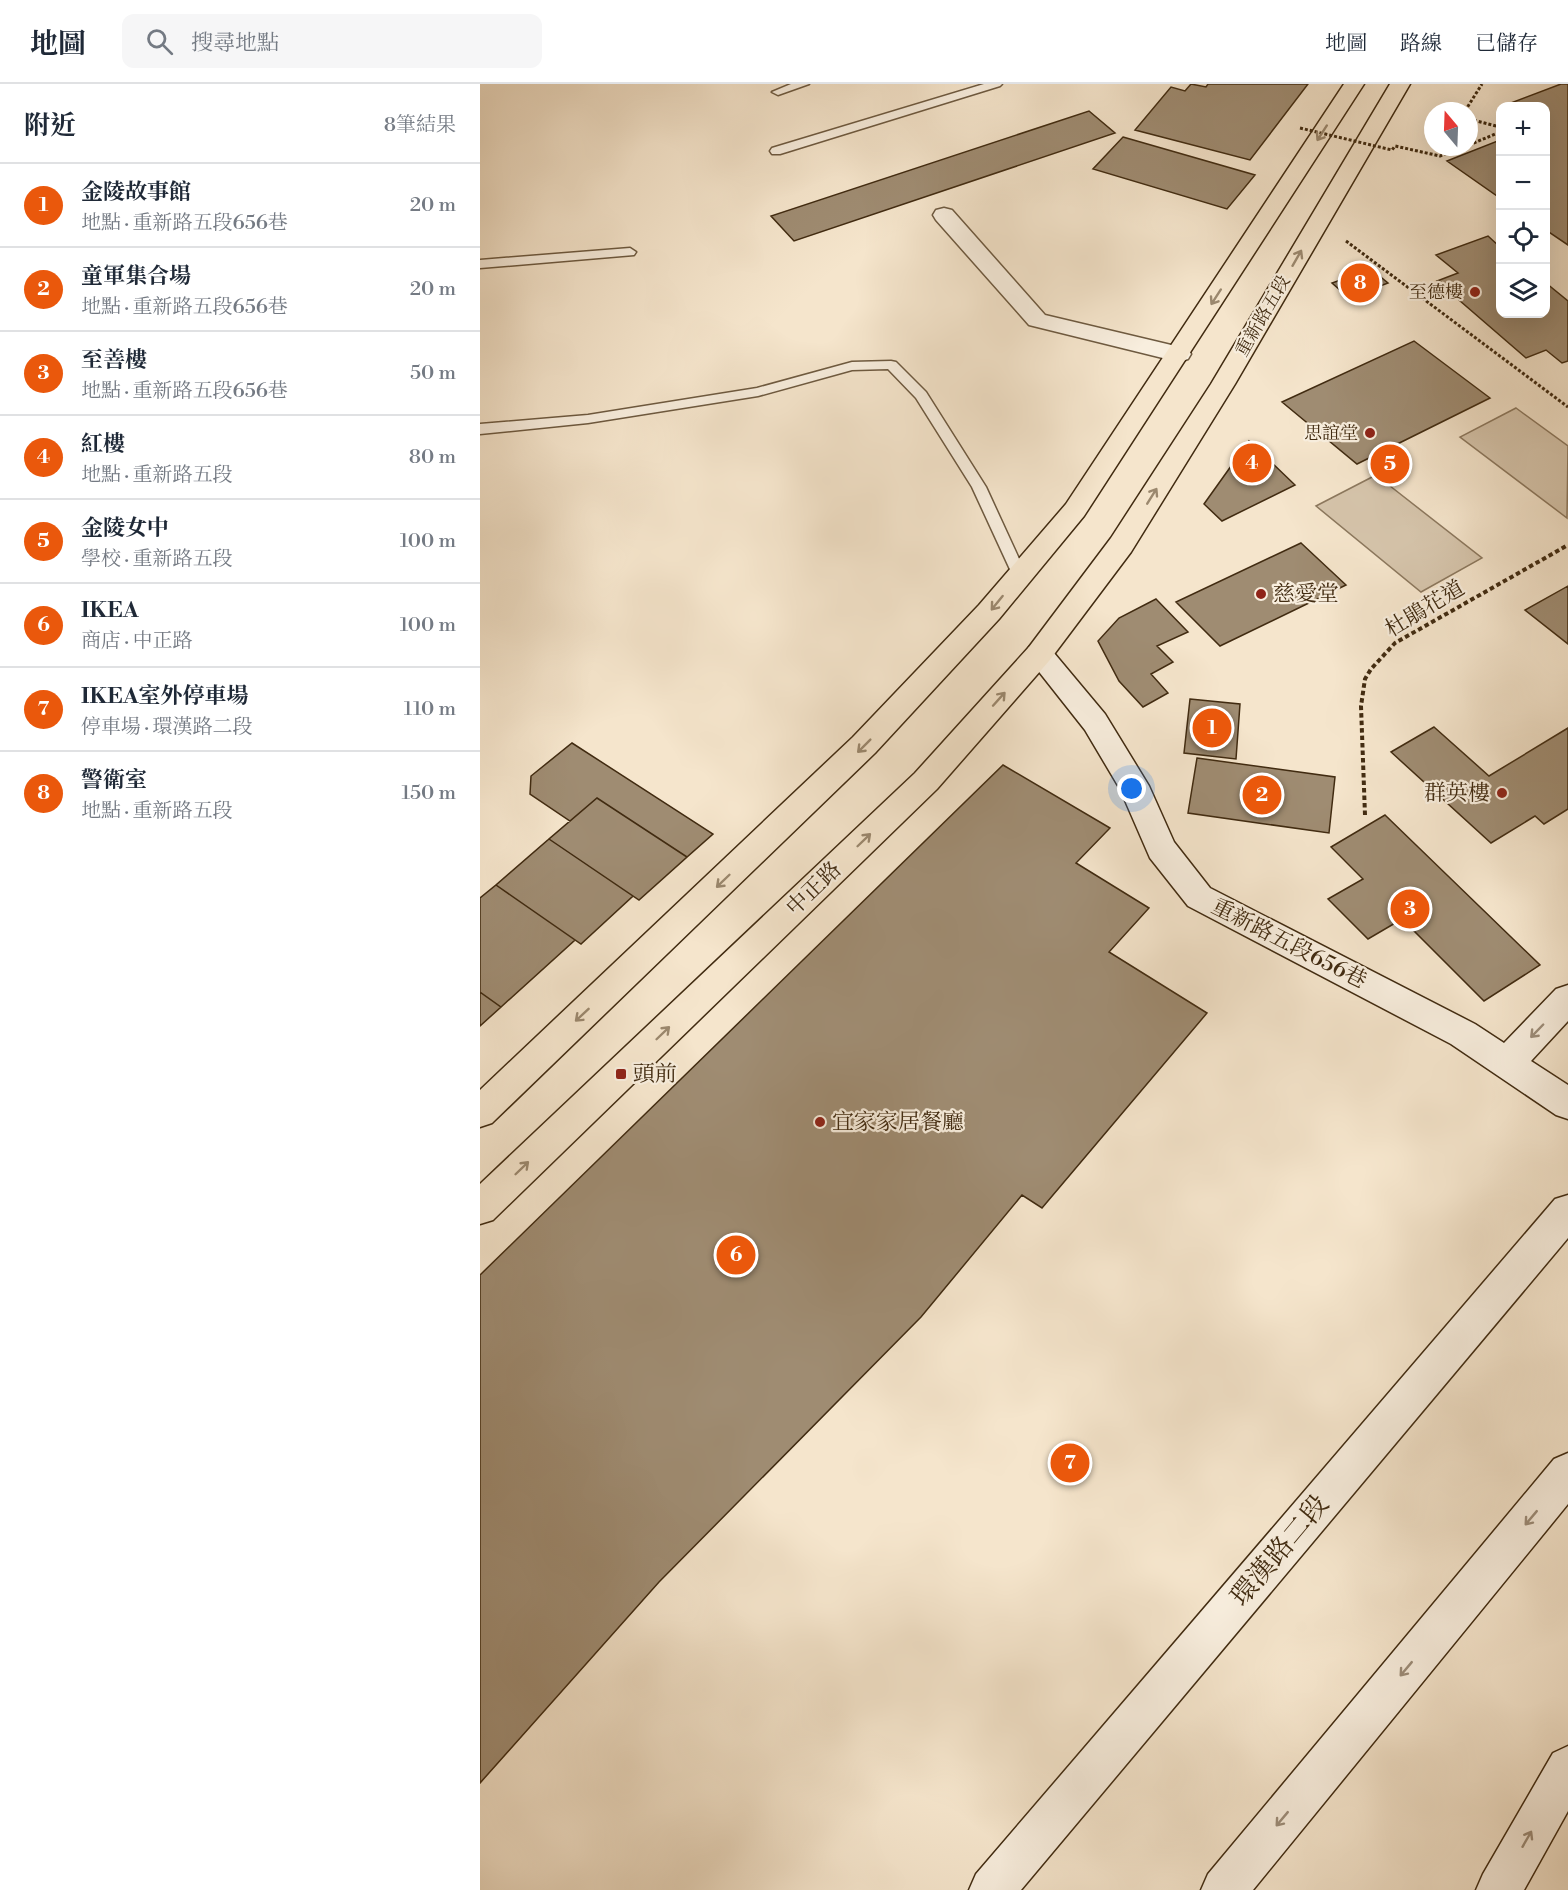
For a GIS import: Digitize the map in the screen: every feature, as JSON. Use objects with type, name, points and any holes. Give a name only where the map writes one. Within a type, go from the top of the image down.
[{"type":"main road","points":[[480,1112],[864,746],[989,612],[1075,510],[1354,84]]},
{"type":"main road","name":"重新路五段","points":[[1121,545],[1223,384],[1400,84]]},
{"type":"main road","name":"中正路","points":[[480,1209],[926,781],[1039,654],[1121,545]]},
{"type":"street","points":[[944,215],[1037,320],[1179,354]]},
{"type":"street","name":"重新路五段656巷","points":[[1039,654],[1095,722],[1134,786],[1161,849],[1199,897],[1463,1034],[1568,1104]]},
{"type":"street","points":[[1507,1063],[1568,999]]},
{"type":"street","name":"環漢路二段","points":[[993,1890],[1568,1211]]},
{"type":"street","points":[[1224,1890],[1568,1473]]},
{"type":"street","points":[[1498,1890],[1568,1768]]},
{"type":"lane","points":[[778,92],[803,84]]},
{"type":"lane","points":[[776,151],[996,84]]},
{"type":"lane","points":[[480,264],[630,252]]},
{"type":"lane","points":[[480,429],[588,419],[758,392],[852,366],[891,365],[921,395],[979,487],[1019,574]]},
{"type":"path","points":[[1471,102],[1482,84]]},
{"type":"path","points":[[1478,122],[1496,127]]},
{"type":"path","points":[[1300,128],[1392,150],[1395,146],[1424,152]]},
{"type":"path","points":[[1478,141],[1496,134]]},
{"type":"path","points":[[1346,241],[1568,407]]},
{"type":"path","name":"杜鵑花道","points":[[1365,815],[1360,701],[1364,680],[1376,662],[1395,644],[1568,545]]},
{"type":"shaded area","points":[[1516,408],[1568,446],[1567,518],[1460,437]]},
{"type":"shaded area","points":[[1376,475],[1482,558],[1421,592],[1316,506]]},
{"type":"building","points":[[1191,84],[1206,87],[1208,84],[1308,84],[1250,160],[1135,130],[1171,87],[1185,91]]},
{"type":"building","points":[[1561,84],[1568,84],[1568,245],[1550,233],[1550,102],[1514,102]]},
{"type":"building","points":[[1089,111],[1115,133],[794,241],[771,216]]},
{"type":"building","points":[[1123,137],[1255,175],[1227,209],[1093,169]]},
{"type":"building","points":[[1496,142],[1496,195],[1447,161],[1460,156],[1478,156],[1478,149]]},
{"type":"building","name":"至德樓","points":[[1488,236],[1496,243],[1496,318],[1550,318],[1550,286],[1568,301],[1568,361],[1562,363],[1546,350],[1526,358],[1437,281],[1458,273],[1436,255]]},
{"type":"building","points":[[1371,269],[1388,283],[1349,298],[1332,283]]},
{"type":"building","name":"思誼堂","points":[[1414,341],[1490,398],[1357,464],[1282,402]]},
{"type":"building","points":[[1249,441],[1295,485],[1222,521],[1204,504]]},
{"type":"building","name":"慈愛堂","points":[[1301,543],[1346,585],[1220,646],[1176,602]]},
{"type":"building","points":[[1568,586],[1568,644],[1525,610]]},
{"type":"building","points":[[1156,599],[1188,632],[1157,646],[1173,662],[1151,674],[1168,693],[1143,707],[1119,681],[1098,641],[1119,618]]},
{"type":"building","points":[[1190,699],[1240,704],[1236,759],[1184,753]]},
{"type":"building","name":"群英樓","points":[[1434,727],[1489,776],[1568,728],[1568,809],[1544,824],[1535,816],[1491,843],[1391,752]]},
{"type":"building","points":[[572,743],[713,834],[687,857],[597,798],[570,821],[530,794],[531,776]]},
{"type":"building","points":[[1197,758],[1335,777],[1329,833],[1188,813]]},
{"type":"building","points":[[1003,765],[1110,828],[1076,863],[1149,908],[1109,952],[1207,1013],[1042,1208],[1022,1195],[921,1317],[659,1582],[480,1783],[480,1275]]},
{"type":"building","points":[[597,798],[687,857],[639,900],[549,839]]},
{"type":"building","points":[[1385,815],[1540,965],[1484,1001],[1402,919],[1368,939],[1328,899],[1363,879],[1331,847]]},
{"type":"building","points":[[549,839],[633,896],[581,944],[496,885]]},
{"type":"building","points":[[496,885],[575,940],[501,1007],[480,992],[480,898]]},
{"type":"building","points":[[480,992],[501,1007],[480,1026]]},
{"type":"place","name":"警衛室","points":[[1360,283]]},
{"type":"place","name":"至德樓","points":[[1475,292]]},
{"type":"place","name":"思誼堂","points":[[1370,433]]},
{"type":"place","name":"紅樓","points":[[1252,463]]},
{"type":"place","name":"金陵女中","points":[[1390,464]]},
{"type":"place","name":"慈愛堂","points":[[1261,594]]},
{"type":"place","name":"金陵故事館","points":[[1212,728]]},
{"type":"place","name":"群英樓","points":[[1502,793]]},
{"type":"place","name":"童軍集合場","points":[[1262,795]]},
{"type":"place","name":"至善樓","points":[[1410,909]]},
{"type":"place","name":"頭前","points":[[621,1074]]},
{"type":"place","name":"宜家家居餐廳","points":[[820,1122]]},
{"type":"place","name":"IKEA","points":[[736,1255]]},
{"type":"place","name":"IKEA室外停車場","points":[[1070,1463]]}]
